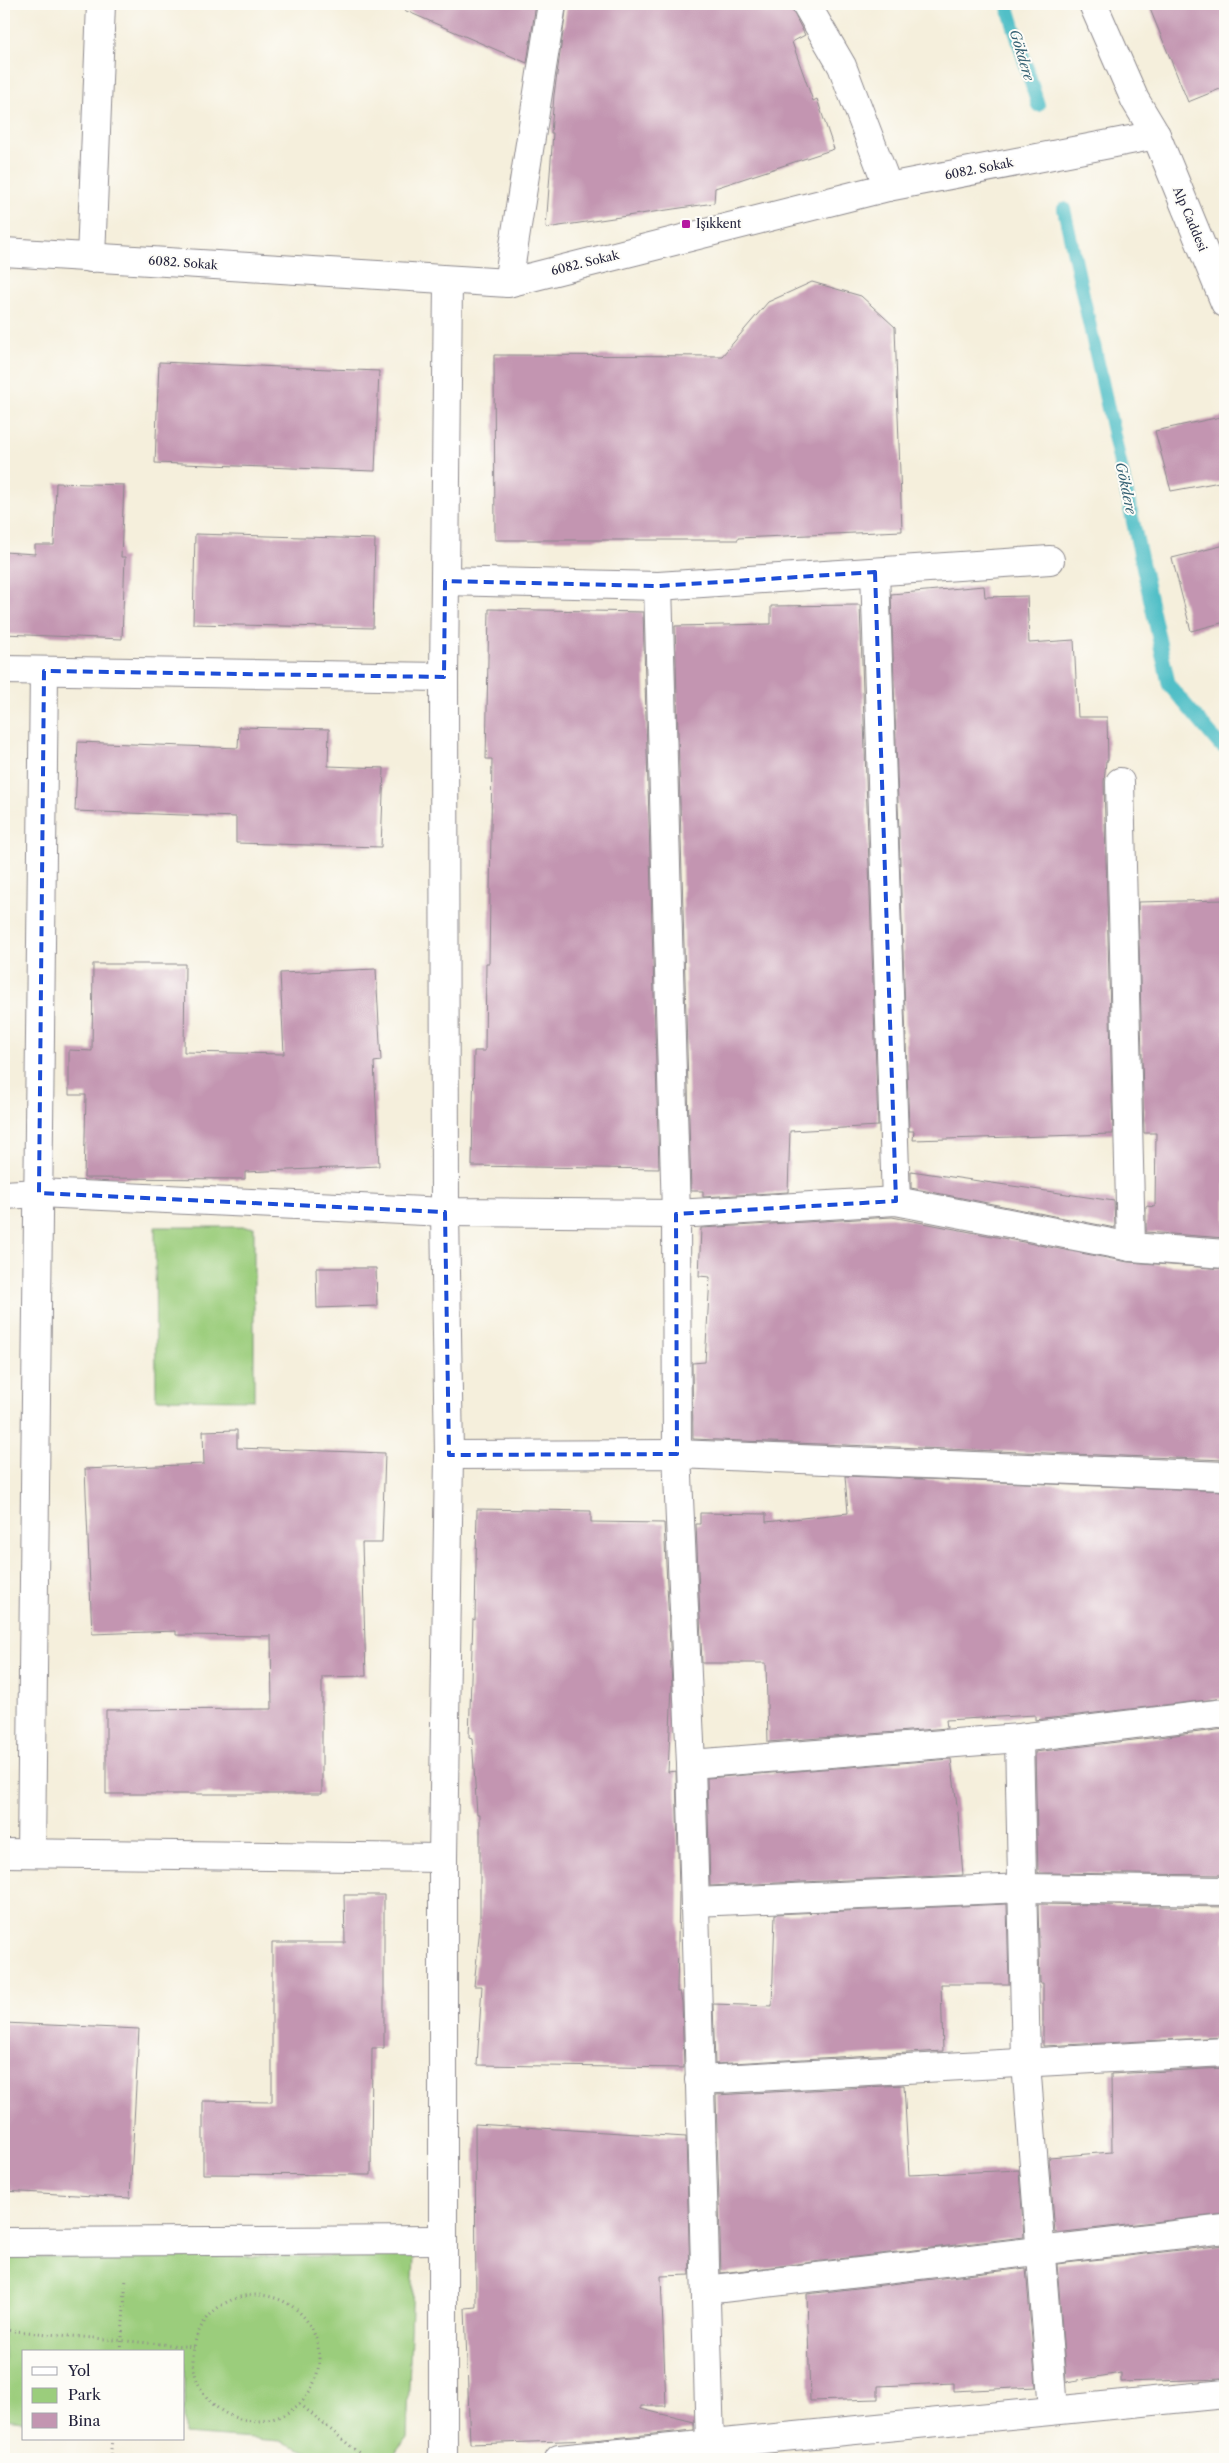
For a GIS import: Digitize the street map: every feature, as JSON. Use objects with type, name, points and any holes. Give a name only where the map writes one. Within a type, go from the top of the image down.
[{"type":"street","points":[[91,258],[101,4]]},
{"type":"street","points":[[508,283],[552,4]]},
{"type":"street","points":[[806,4],[842,66],[888,187]]},
{"type":"street","name":"Alp Caddesi","points":[[1093,4],[1135,100],[1156,135],[1225,303]]},
{"type":"street","name":"6082. Sokak","points":[[4,252],[508,283],[888,187],[1156,135]]},
{"type":"street","points":[[443,2459],[443,1858],[449,1455],[445,1212],[444,677],[448,280]]},
{"type":"street","points":[[445,581],[658,586],[1050,560]]},
{"type":"street","points":[[875,572],[896,1201]]},
{"type":"street","points":[[658,586],[676,1214],[677,1454],[691,1764],[710,2444]]},
{"type":"street","points":[[4,670],[444,677]]},
{"type":"street","points":[[31,1853],[44,671]]},
{"type":"street","points":[[1120,782],[1131,1247]]},
{"type":"street","points":[[4,1195],[39,1193],[445,1212],[676,1214],[896,1201],[1131,1247],[1225,1254]]},
{"type":"street","points":[[449,1455],[677,1454],[1225,1476]]},
{"type":"street","points":[[691,1764],[1019,1738],[1225,1713]]},
{"type":"street","points":[[1019,1738],[1024,1888],[1026,2063],[1039,2251],[1053,2410]]},
{"type":"street","points":[[4,1853],[443,1858]]},
{"type":"street","points":[[695,1902],[1024,1888],[1225,1891]]},
{"type":"street","points":[[699,2080],[1225,2052]]},
{"type":"street","points":[[706,2290],[1225,2229]]},
{"type":"street","points":[[4,2242],[442,2240]]},
{"type":"street","points":[[559,2459],[1225,2394]]},
{"type":"path","points":[[121,2350],[128,2242]]},
{"type":"path","points":[[247,2296],[267,2296],[286,2303],[302,2314],[314,2331],[319,2350],[319,2369],[312,2388],[300,2404],[284,2415],[265,2421],[245,2421],[226,2414],[210,2402],[199,2386],[193,2367],[194,2347],[200,2328],[212,2313],[229,2302],[247,2296]]},
{"type":"path","points":[[4,2330],[194,2347]]},
{"type":"path","points":[[300,2404],[366,2459]]},
{"type":"path","points":[[110,2459],[112,2440]]},
{"type":"highlighted area","points":[[875,572],[896,1201],[676,1214],[677,1454],[449,1455],[445,1212],[39,1193],[44,671],[444,677],[445,581],[658,586]]},
{"type":"green space","points":[[155,1227],[254,1227],[254,1400],[156,1399]]},
{"type":"green space","points":[[414,2256],[407,2438],[391,2459],[326,2459],[280,2441],[185,2434],[185,2350],[22,2350],[22,2421],[4,2419],[4,2257]]},
{"type":"building","points":[[390,4],[536,4],[527,63]]},
{"type":"building","points":[[567,4],[789,4],[805,35],[792,42],[813,101],[817,99],[834,149],[715,188],[714,203],[546,228],[554,95]]},
{"type":"building","points":[[1148,4],[1225,4],[1225,87],[1188,102]]},
{"type":"building","points":[[812,282],[861,296],[895,327],[902,531],[738,538],[738,540],[495,540],[494,355],[722,356],[768,302]]},
{"type":"building","points":[[159,362],[379,371],[375,471],[155,463]]},
{"type":"building","points":[[1225,416],[1225,481],[1171,491],[1155,431]]},
{"type":"building","points":[[56,483],[124,485],[121,557],[125,557],[122,639],[4,634],[4,552],[35,554],[35,545],[54,545]]},
{"type":"building","points":[[195,534],[375,539],[373,628],[193,624]]},
{"type":"building","points":[[1225,545],[1225,622],[1191,631],[1172,558]]},
{"type":"building","points":[[984,586],[985,597],[1027,596],[1029,643],[1074,640],[1078,717],[1107,717],[1108,761],[1106,761],[1104,782],[1113,1134],[913,1140],[914,1131],[909,1131],[891,594]]},
{"type":"building","points":[[860,605],[878,1126],[790,1131],[788,1192],[703,1197],[703,1191],[691,1191],[675,626],[771,624],[771,606]]},
{"type":"building","points":[[489,609],[643,612],[659,1169],[472,1166],[474,1051],[485,1051],[486,963],[489,963],[492,759],[486,759]]},
{"type":"building","points":[[239,727],[329,729],[328,766],[384,768],[381,847],[236,843],[236,817],[75,811],[78,742],[238,748]]},
{"type":"building","points":[[1225,900],[1225,1238],[1146,1232],[1146,1206],[1155,1207],[1156,1133],[1144,1133],[1138,902]]},
{"type":"building","points":[[93,964],[185,964],[184,1052],[284,1054],[280,973],[376,969],[381,1061],[374,1062],[379,1166],[245,1172],[245,1179],[84,1178],[86,1095],[69,1095],[69,1050],[92,1051]]},
{"type":"building","points":[[911,1171],[1114,1201],[1115,1228],[911,1188]]},
{"type":"building","points":[[892,1217],[1128,1262],[1225,1269],[1225,1460],[693,1439],[692,1363],[705,1362],[710,1277],[699,1276],[701,1228]]},
{"type":"building","points":[[316,1268],[376,1268],[377,1306],[317,1308]]},
{"type":"building","points":[[237,1430],[237,1448],[385,1453],[382,1543],[362,1543],[366,1676],[322,1677],[322,1794],[106,1794],[106,1710],[272,1709],[271,1636],[176,1635],[176,1631],[92,1634],[85,1469],[204,1464],[203,1431]]},
{"type":"building","points":[[845,1476],[1225,1491],[1225,1698],[1035,1720],[1035,1715],[946,1720],[947,1728],[768,1742],[766,1663],[702,1663],[696,1524],[700,1524],[700,1513],[766,1514],[766,1522],[848,1513]]},
{"type":"building","points":[[477,1509],[591,1511],[591,1522],[664,1523],[672,1687],[668,1772],[676,1771],[679,1893],[677,1992],[680,1992],[682,2002],[684,2068],[477,2065],[482,1986],[474,1986],[480,1927],[480,1814],[477,1814],[472,1738],[469,1737],[473,1619],[475,1620]]},
{"type":"building","points":[[1225,1729],[1225,1875],[1038,1873],[1035,1752]]},
{"type":"building","points":[[951,1759],[963,1875],[710,1886],[707,1778]]},
{"type":"building","points":[[344,1895],[384,1895],[384,2048],[372,2048],[371,2175],[203,2174],[203,2101],[272,2102],[272,1943],[345,1943]]},
{"type":"building","points":[[1007,1904],[1009,1984],[941,1984],[943,2051],[715,2064],[713,2004],[772,2006],[775,1914]]},
{"type":"building","points":[[1038,1904],[1225,1907],[1225,2037],[1043,2046],[1043,1983],[1040,1983]]},
{"type":"building","points":[[4,2023],[139,2029],[130,2198],[4,2191]]},
{"type":"building","points":[[1225,2068],[1225,2214],[1055,2233],[1049,2157],[1112,2152],[1111,2074]]},
{"type":"building","points":[[904,2085],[909,2175],[1019,2170],[1024,2237],[721,2273],[716,2095]]},
{"type":"building","points":[[475,2124],[686,2137],[690,2275],[661,2276],[666,2406],[641,2406],[641,2409],[694,2422],[694,2430],[593,2440],[470,2444],[465,2308],[476,2307]]},
{"type":"building","points":[[1225,2245],[1225,2379],[1121,2382],[1121,2373],[1066,2382],[1057,2264]]},
{"type":"building","points":[[1026,2268],[1036,2387],[953,2391],[953,2383],[878,2386],[878,2399],[810,2401],[807,2294]]},
{"type":"waterway","name":"Gökdere","points":[[1007,4],[1038,105]]},
{"type":"waterway","name":"Gökdere","points":[[1064,209],[1169,685],[1219,744],[1225,748]]},
{"type":"place","name":"Işıkkent","points":[[686,224]]}]
